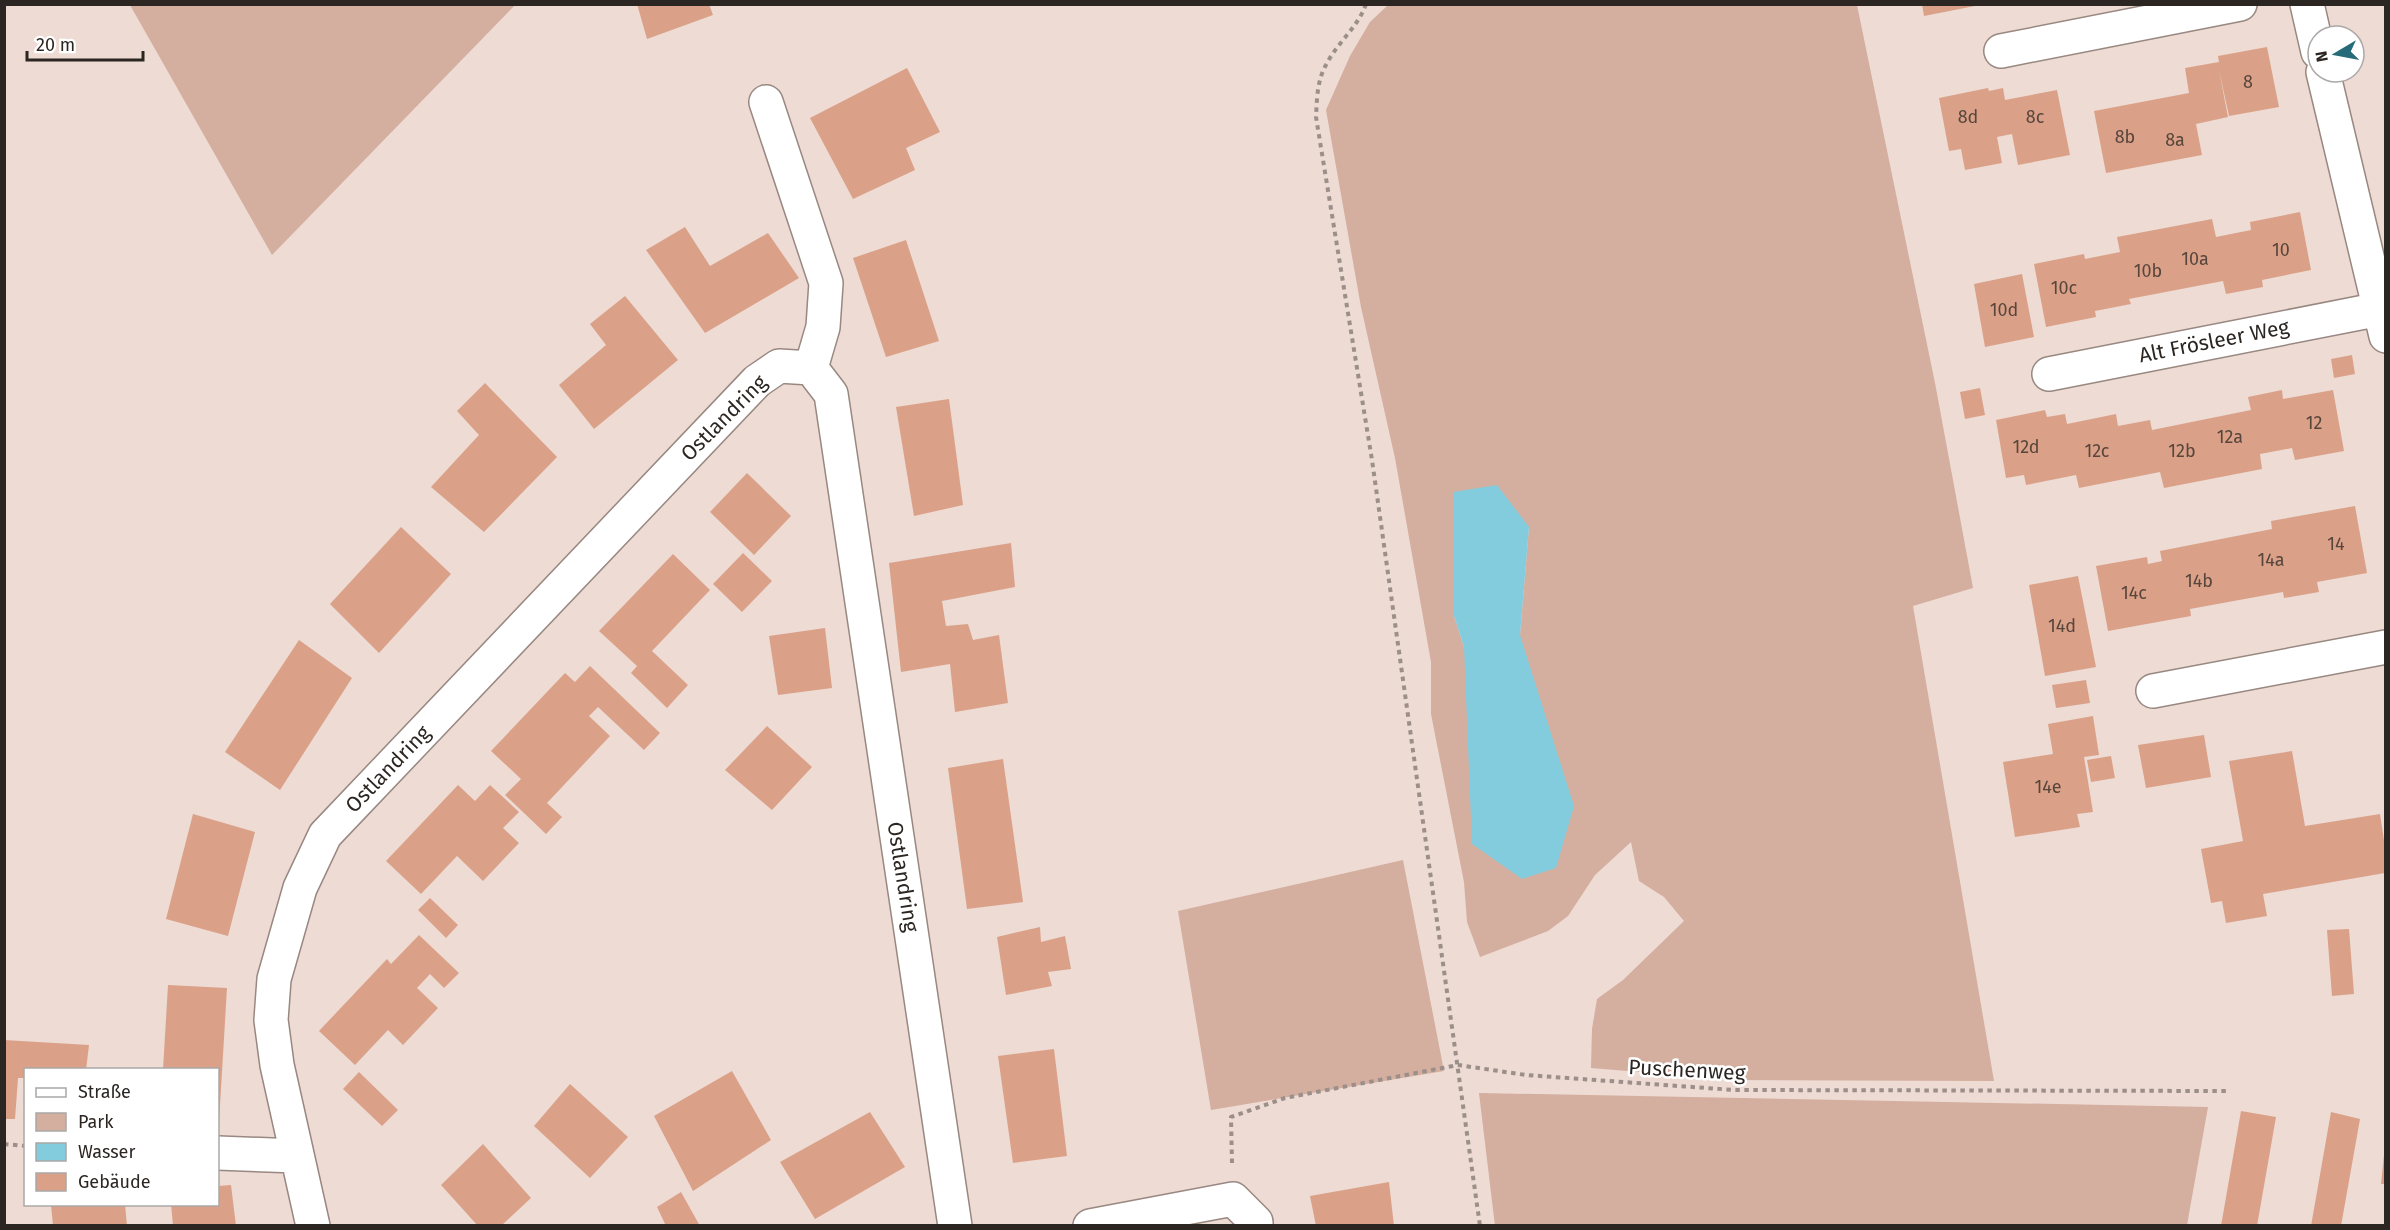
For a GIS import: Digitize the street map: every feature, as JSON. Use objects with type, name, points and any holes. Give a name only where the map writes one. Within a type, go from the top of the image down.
[{"type":"street","points":[[2001,51],[2240,4]]},
{"type":"street","points":[[2307,4],[2312,24]]},
{"type":"street","name":"Alt Frösleer Weg","points":[[2049,374],[2383,322],[2326,84]]},
{"type":"street","points":[[766,102],[826,283],[823,327],[811,368]]},
{"type":"street","name":"Ostlandring","points":[[314,1226],[277,1065],[271,1020],[274,979],[300,888],[325,835],[757,381],[779,366],[811,368],[831,394],[956,1226]]},
{"type":"street","points":[[2153,691],[2385,647]]},
{"type":"street","points":[[219,1153],[297,1156]]},
{"type":"street","points":[[1090,1226],[1233,1199],[1256,1222],[1256,1226]]},
{"type":"path","points":[[1366,4],[1362,15],[1326,63],[1317,86],[1316,117],[1372,460],[1480,1226]]},
{"type":"path","name":"Puschenweg","points":[[1233,1199],[1231,1117],[1285,1098],[1458,1065],[1526,1075],[1734,1089],[2230,1091]]},
{"type":"path","points":[[4,1144],[24,1146]]},
{"type":"green space","points":[[130,5],[515,5],[272,255]]},
{"type":"green space","points":[[1388,5],[1857,5],[1935,383],[1973,588],[1913,606],[1994,1081],[1736,1080],[1591,1068],[1592,1029],[1597,999],[1623,980],[1684,921],[1664,897],[1639,881],[1631,842],[1595,875],[1568,916],[1548,931],[1480,957],[1467,922],[1464,882],[1431,714],[1431,662],[1395,458],[1361,307],[1326,110],[1350,56],[1370,22]],"holes":[[[1529,527],[1520,635],[1464,647],[1454,616]]]},
{"type":"green space","points":[[1403,860],[1444,1071],[1211,1110],[1178,911]]},
{"type":"green space","points":[[1479,1093],[2208,1107],[2187,1225],[1495,1226]]},
{"type":"water","points":[[1497,485],[1529,527],[1520,635],[1574,806],[1556,868],[1522,879],[1472,844],[1464,647],[1454,616],[1453,492]]},
{"type":"building","points":[[637,4],[709,4],[713,15],[647,39]]},
{"type":"building","points":[[1922,4],[1975,4],[1975,6],[1924,16]]},
{"type":"building","points":[[2267,47],[2279,107],[2229,116],[2219,70],[2228,117],[2196,124],[2202,155],[2106,173],[2094,111],[2189,93],[2185,68],[2219,62],[2218,56]]},
{"type":"building","points":[[907,68],[940,132],[906,148],[915,170],[853,199],[810,118]]},
{"type":"building","points":[[1988,88],[1989,91],[2003,88],[2005,100],[2057,90],[2070,155],[2018,165],[2012,134],[1997,137],[2002,163],[1965,170],[1961,149],[1949,151],[1939,98]]},
{"type":"building","points":[[2300,212],[2311,270],[2262,280],[2263,287],[2226,294],[2223,281],[2129,299],[2131,304],[2095,311],[2096,317],[2046,327],[2034,264],[2084,254],[2085,259],[2120,252],[2117,237],[2212,219],[2216,237],[2251,230],[2250,222]]},
{"type":"building","points":[[685,227],[710,266],[768,233],[799,278],[705,333],[646,250]]},
{"type":"building","points":[[906,240],[939,341],[886,357],[853,258]]},
{"type":"building","points":[[2022,274],[2034,337],[1985,347],[1974,284]]},
{"type":"building","points":[[625,296],[678,360],[594,429],[559,385],[606,345],[590,324]]},
{"type":"building","points":[[2352,355],[2355,374],[2334,378],[2331,359]]},
{"type":"building","points":[[485,383],[557,457],[484,532],[431,487],[479,435],[457,411]]},
{"type":"building","points":[[1980,388],[1985,415],[1965,419],[1960,392]]},
{"type":"building","points":[[2282,390],[2283,399],[2333,390],[2344,451],[2295,460],[2292,448],[2260,454],[2262,469],[2164,488],[2160,472],[2079,488],[2076,475],[2026,485],[2024,475],[2006,478],[1996,420],[2045,410],[2047,417],[2065,414],[2067,424],[2116,414],[2118,426],[2150,420],[2152,430],[2251,410],[2248,397]]},
{"type":"building","points":[[949,399],[963,505],[914,516],[896,407]]},
{"type":"building","points":[[747,473],[791,516],[754,555],[710,512]]},
{"type":"building","points":[[2355,506],[2367,573],[2317,582],[2319,592],[2284,598],[2283,592],[2190,609],[2191,616],[2108,631],[2096,566],[2147,557],[2148,564],[2162,561],[2160,551],[2272,529],[2271,521]]},
{"type":"building","points":[[401,527],[451,574],[379,653],[330,604]]},
{"type":"building","points":[[1011,543],[1015,587],[942,601],[946,626],[968,624],[973,640],[999,635],[1008,703],[955,712],[950,664],[901,672],[889,563]]},
{"type":"building","points":[[743,553],[772,581],[742,612],[713,584]]},
{"type":"building","points":[[673,554],[710,590],[652,651],[688,685],[667,708],[631,673],[637,666],[599,631]]},
{"type":"building","points":[[2078,576],[2096,667],[2045,676],[2029,585]]},
{"type":"building","points":[[825,628],[832,688],[778,695],[769,636]]},
{"type":"building","points":[[299,640],[352,678],[280,790],[225,752]]},
{"type":"building","points":[[590,666],[660,733],[644,750],[598,707],[589,716],[610,736],[547,803],[562,817],[546,834],[505,795],[521,779],[491,751],[565,673],[575,682]]},
{"type":"building","points":[[2086,680],[2090,703],[2056,708],[2052,685]]},
{"type":"building","points":[[2093,716],[2099,755],[2084,757],[2093,812],[2077,814],[2080,827],[2015,837],[2003,762],[2053,754],[2048,724]]},
{"type":"building","points":[[767,726],[812,767],[772,810],[725,770]]},
{"type":"building","points":[[2204,735],[2211,777],[2146,788],[2138,745]]},
{"type":"building","points":[[2292,751],[2305,826],[2380,814],[2385,847],[2385,873],[2263,894],[2267,916],[2226,923],[2222,901],[2211,903],[2201,849],[2243,841],[2229,761]]},
{"type":"building","points":[[2111,756],[2115,778],[2091,782],[2087,760]]},
{"type":"building","points":[[1003,759],[1023,902],[967,909],[948,768]]},
{"type":"building","points":[[458,785],[475,801],[490,785],[519,812],[503,828],[519,843],[483,881],[457,856],[421,894],[386,861]]},
{"type":"building","points":[[193,814],[255,832],[228,936],[166,919]]},
{"type":"building","points":[[430,898],[458,925],[446,938],[418,910]]},
{"type":"building","points":[[1040,927],[1041,942],[1065,936],[1071,969],[1048,972],[1052,986],[1006,995],[997,937]]},
{"type":"building","points":[[2349,929],[2354,994],[2332,996],[2327,930]]},
{"type":"building","points":[[419,935],[459,973],[444,988],[430,974],[417,988],[438,1008],[403,1045],[388,1030],[355,1065],[319,1031],[387,959],[391,964]]},
{"type":"building","points":[[168,985],[227,988],[219,1122],[219,1068],[163,1068]]},
{"type":"building","points":[[4,1040],[89,1045],[86,1068],[24,1068],[24,1078],[18,1078],[15,1119],[4,1119]]},
{"type":"building","points":[[1054,1049],[1067,1156],[1013,1163],[998,1056]]},
{"type":"building","points":[[732,1071],[771,1140],[693,1191],[654,1116]]},
{"type":"building","points":[[359,1072],[398,1110],[382,1126],[343,1089]]},
{"type":"building","points":[[570,1084],[628,1137],[590,1178],[534,1126]]},
{"type":"building","points":[[2241,1111],[2276,1117],[2257,1226],[2221,1226]]},
{"type":"building","points":[[870,1112],[905,1167],[815,1219],[780,1162]]},
{"type":"building","points":[[2331,1112],[2360,1119],[2341,1226],[2311,1226]]},
{"type":"building","points":[[483,1144],[531,1198],[501,1226],[478,1226],[441,1185]]},
{"type":"building","points":[[2384,1155],[2385,1184],[2381,1184]]},
{"type":"building","points":[[1389,1182],[1394,1226],[1316,1226],[1310,1196]]},
{"type":"building","points":[[231,1185],[236,1226],[173,1226],[171,1206],[219,1206],[219,1186]]},
{"type":"building","points":[[681,1192],[700,1226],[666,1226],[657,1207]]},
{"type":"building","points":[[51,1206],[125,1206],[127,1226],[53,1226]]}]
